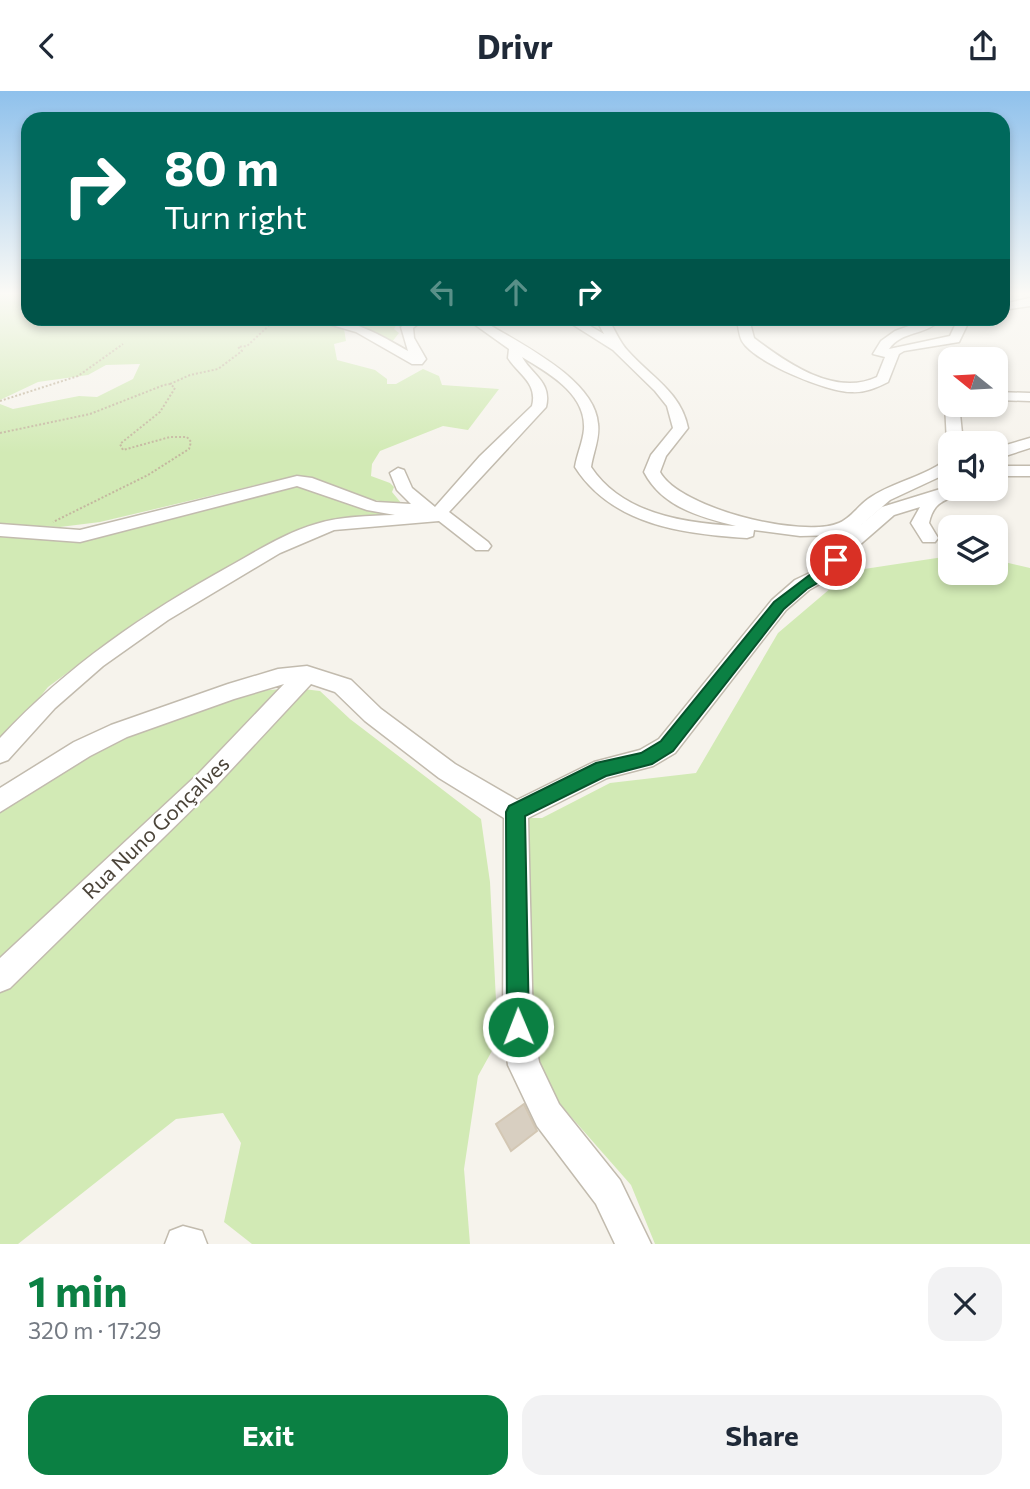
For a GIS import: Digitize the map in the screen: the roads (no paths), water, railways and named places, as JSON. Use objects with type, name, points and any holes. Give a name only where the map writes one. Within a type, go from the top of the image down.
[{"type":"street","points":[[389,346],[416,361],[419,359],[412,346]]},
{"type":"street","points":[[513,346],[573,388],[588,408],[592,425],[583,467],[597,486],[619,503],[642,514],[702,529],[764,533],[781,530]]},
{"type":"street","points":[[758,346],[797,371],[850,389],[869,388],[883,379],[894,352],[913,346]]},
{"type":"street","points":[[883,346],[879,356],[883,379]]},
{"type":"street","points":[[617,347],[669,397],[680,416],[681,428],[655,460],[652,471],[656,483],[673,498],[702,510],[781,530],[847,536],[888,511],[938,497]]},
{"type":"street","points":[[0,753],[54,696],[104,655],[174,607],[277,547],[321,527],[350,522],[415,520],[435,513],[539,407],[542,399],[537,379],[515,358],[516,348]]},
{"type":"street","points":[[1008,396],[1030,397]]},
{"type":"street","points":[[482,442],[486,459]]},
{"type":"street","points":[[1008,447],[1030,443]]},
{"type":"street","points":[[1008,470],[1030,471]]},
{"type":"street","points":[[516,812],[602,769],[645,759],[667,746],[779,605],[802,585],[823,574],[847,536],[873,503],[894,489],[938,471]]},
{"type":"street","points":[[398,473],[405,490],[482,546]]},
{"type":"street","points":[[0,530],[45,536],[97,533],[297,481],[383,509],[435,513]]},
{"type":"street","points":[[929,538],[920,523],[922,515],[935,498]]},
{"type":"street","points":[[0,801],[82,749],[119,731],[228,692],[278,677],[307,674],[343,686],[373,715],[447,771],[516,812]]},
{"type":"street","name":"Rua Nuno Gonçalves","points":[[0,978],[207,780],[307,674]]},
{"type":"street","points":[[516,812],[518,1027],[524,1065],[548,1115],[608,1192],[633,1244]]},
{"type":"street","points":[[183,1244],[189,1244]]}]
